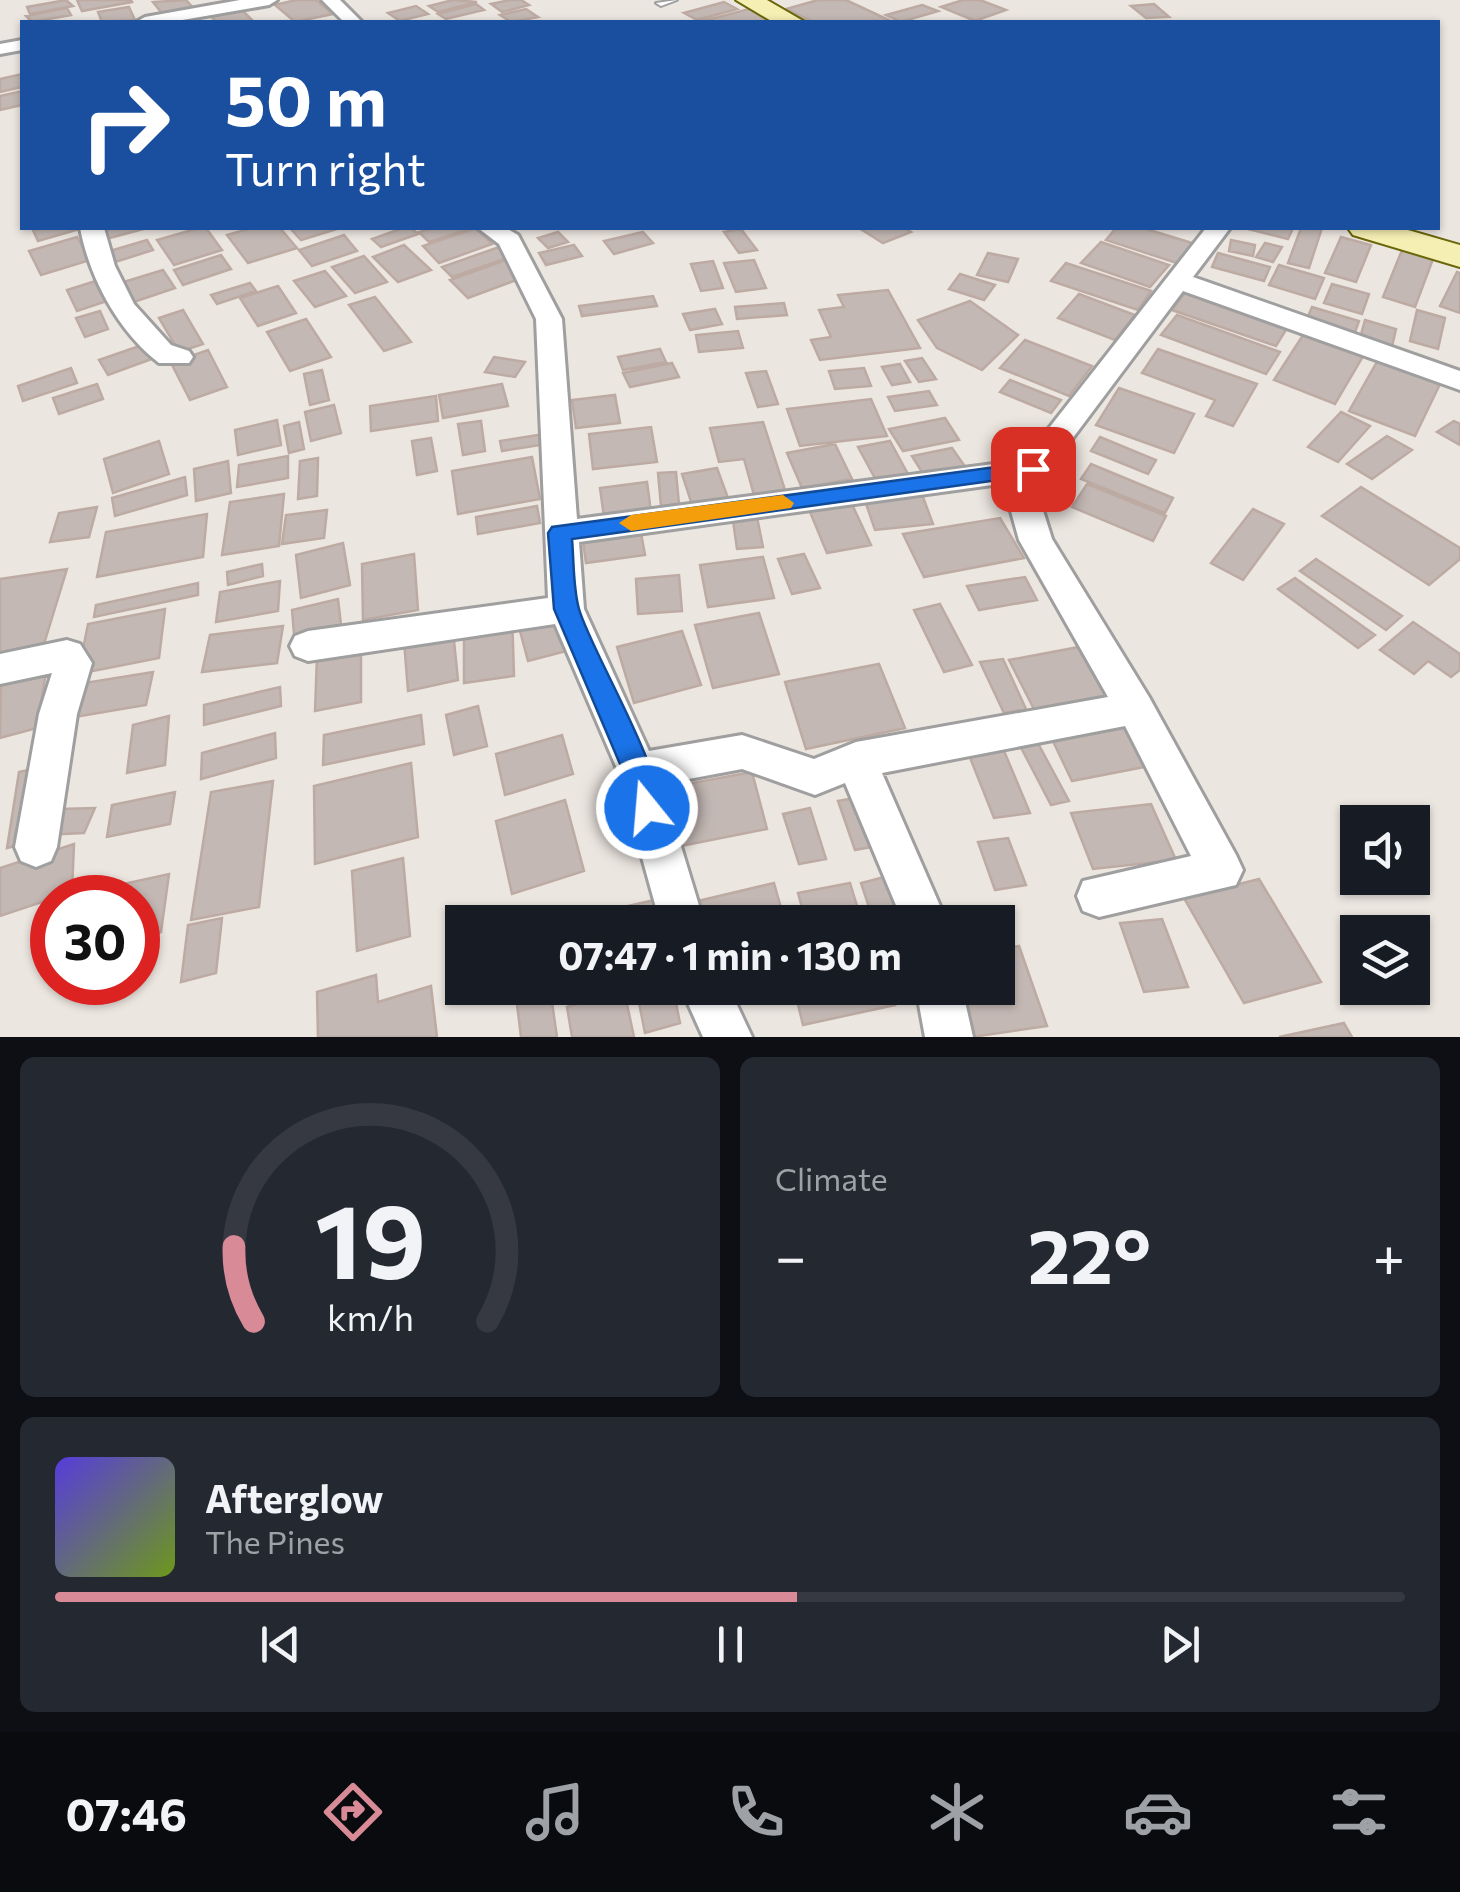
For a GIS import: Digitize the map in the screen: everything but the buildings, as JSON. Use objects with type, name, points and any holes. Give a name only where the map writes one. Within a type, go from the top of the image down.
[{"type":"street","points":[[157,20],[269,0]]},
{"type":"street","points":[[330,0],[352,20]]},
{"type":"street","points":[[748,0],[788,20]]},
{"type":"street","points":[[247,4],[255,20]]},
{"type":"street","points":[[92,230],[102,268],[120,303],[160,351],[178,356]]},
{"type":"street","points":[[493,230],[509,240],[549,320],[566,609],[638,771],[677,905]]},
{"type":"street","points":[[1099,896],[1221,870],[1134,708],[1036,540],[1025,504],[1033,469],[1216,230]]},
{"type":"street","points":[[1373,230],[1460,256]]},
{"type":"street","points":[[1176,280],[1460,381]]},
{"type":"street","points":[[560,533],[1033,469]]},
{"type":"street","points":[[308,646],[566,609]]},
{"type":"street","points":[[0,669],[55,655],[67,655],[74,663],[58,714],[36,847]]},
{"type":"street","points":[[638,771],[742,752],[815,778],[856,760],[1134,708]]},
{"type":"street","points":[[856,760],[918,905]]},
{"type":"street","points":[[712,1005],[728,1037]]},
{"type":"street","points":[[942,1005],[949,1037]]},
{"type":"slow traffic","points":[[631,523],[783,503]]},
{"type":"route","points":[[647,808],[638,771],[566,609],[560,533],[1033,469]]}]
